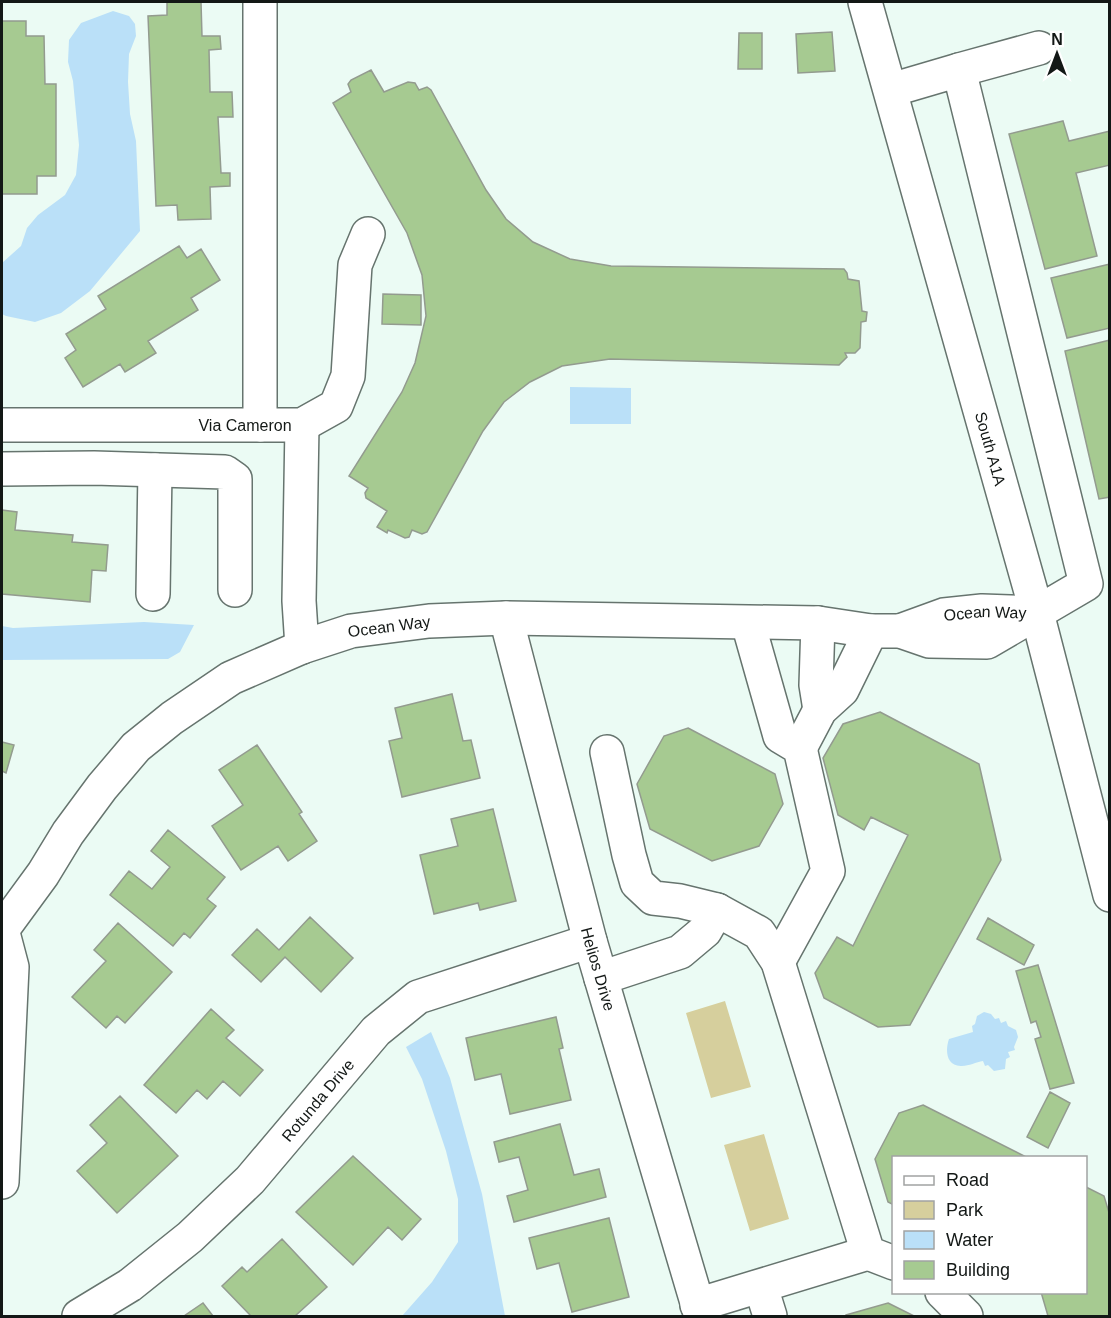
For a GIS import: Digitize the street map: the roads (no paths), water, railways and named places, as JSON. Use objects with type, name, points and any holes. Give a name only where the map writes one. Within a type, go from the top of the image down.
[{"type":"street","points":[[260,2],[260,425]]},
{"type":"street","name":"South A1A","points":[[865,2],[1036,613],[1110,895]]},
{"type":"street","points":[[891,90],[1039,48]]},
{"type":"street","points":[[959,70],[1098,581],[1036,613]]},
{"type":"street","points":[[302,425],[336,406],[348,376],[355,265],[368,234]]},
{"type":"street","points":[[94,468],[95,424]]},
{"type":"street","name":"Via Cameron","points":[[2,425],[302,425],[300,601],[302,647]]},
{"type":"street","points":[[2,469],[94,468],[225,472],[235,479],[235,590]]},
{"type":"street","points":[[153,594],[155,470]]},
{"type":"street","name":"Ocean Way","points":[[2,930],[43,874],[68,833],[102,787],[136,747],[172,718],[231,678],[302,647],[351,631],[429,621],[506,618],[748,623],[818,622],[886,631],[944,615],[982,611],[1036,613]]},
{"type":"street","name":"Helios Drive","points":[[506,618],[590,941],[699,1311]]},
{"type":"street","points":[[818,622],[816,685],[820,710]]},
{"type":"street","points":[[748,623],[780,736],[800,748]]},
{"type":"street","points":[[778,962],[828,871],[800,748],[820,710],[842,690],[886,631]]},
{"type":"street","points":[[608,752],[637,883],[653,898],[681,900],[717,910],[759,933],[778,962],[881,1258],[766,1302],[699,1311]]},
{"type":"street","points":[[601,978],[680,952],[705,931],[717,910]]},
{"type":"street","points":[[2,930],[12,967],[2,1182]]},
{"type":"street","name":"Rotunda Drive","points":[[79,1317],[130,1285],[190,1238],[250,1180],[376,1030],[418,997],[590,941]]},
{"type":"street","points":[[943,1294],[966,1317]]},
{"type":"water","points":[[113,11],[129,16],[135,24],[136,36],[129,54],[128,82],[130,114],[136,141],[140,231],[90,291],[61,313],[35,322],[6,316],[2,314],[2,263],[21,246],[27,228],[38,215],[65,195],[76,175],[79,145],[73,81],[68,62],[69,40],[81,23]]},
{"type":"water","points":[[570,387],[631,388],[631,424],[570,424]]},
{"type":"water","points":[[144,622],[194,625],[180,652],[168,659],[2,660],[2,626],[13,628]]},
{"type":"water","points":[[984,1012],[991,1014],[995,1019],[999,1018],[1001,1023],[1006,1021],[1008,1026],[1016,1030],[1018,1037],[1015,1050],[1008,1052],[1010,1057],[1006,1059],[1005,1069],[994,1071],[988,1065],[985,1066],[983,1061],[957,1066],[948,1057],[949,1039],[973,1032],[972,1026],[977,1016]]},
{"type":"water","points":[[431,1032],[450,1078],[482,1194],[505,1316],[402,1316],[432,1282],[458,1242],[458,1199],[446,1151],[422,1079],[406,1047]]}]
